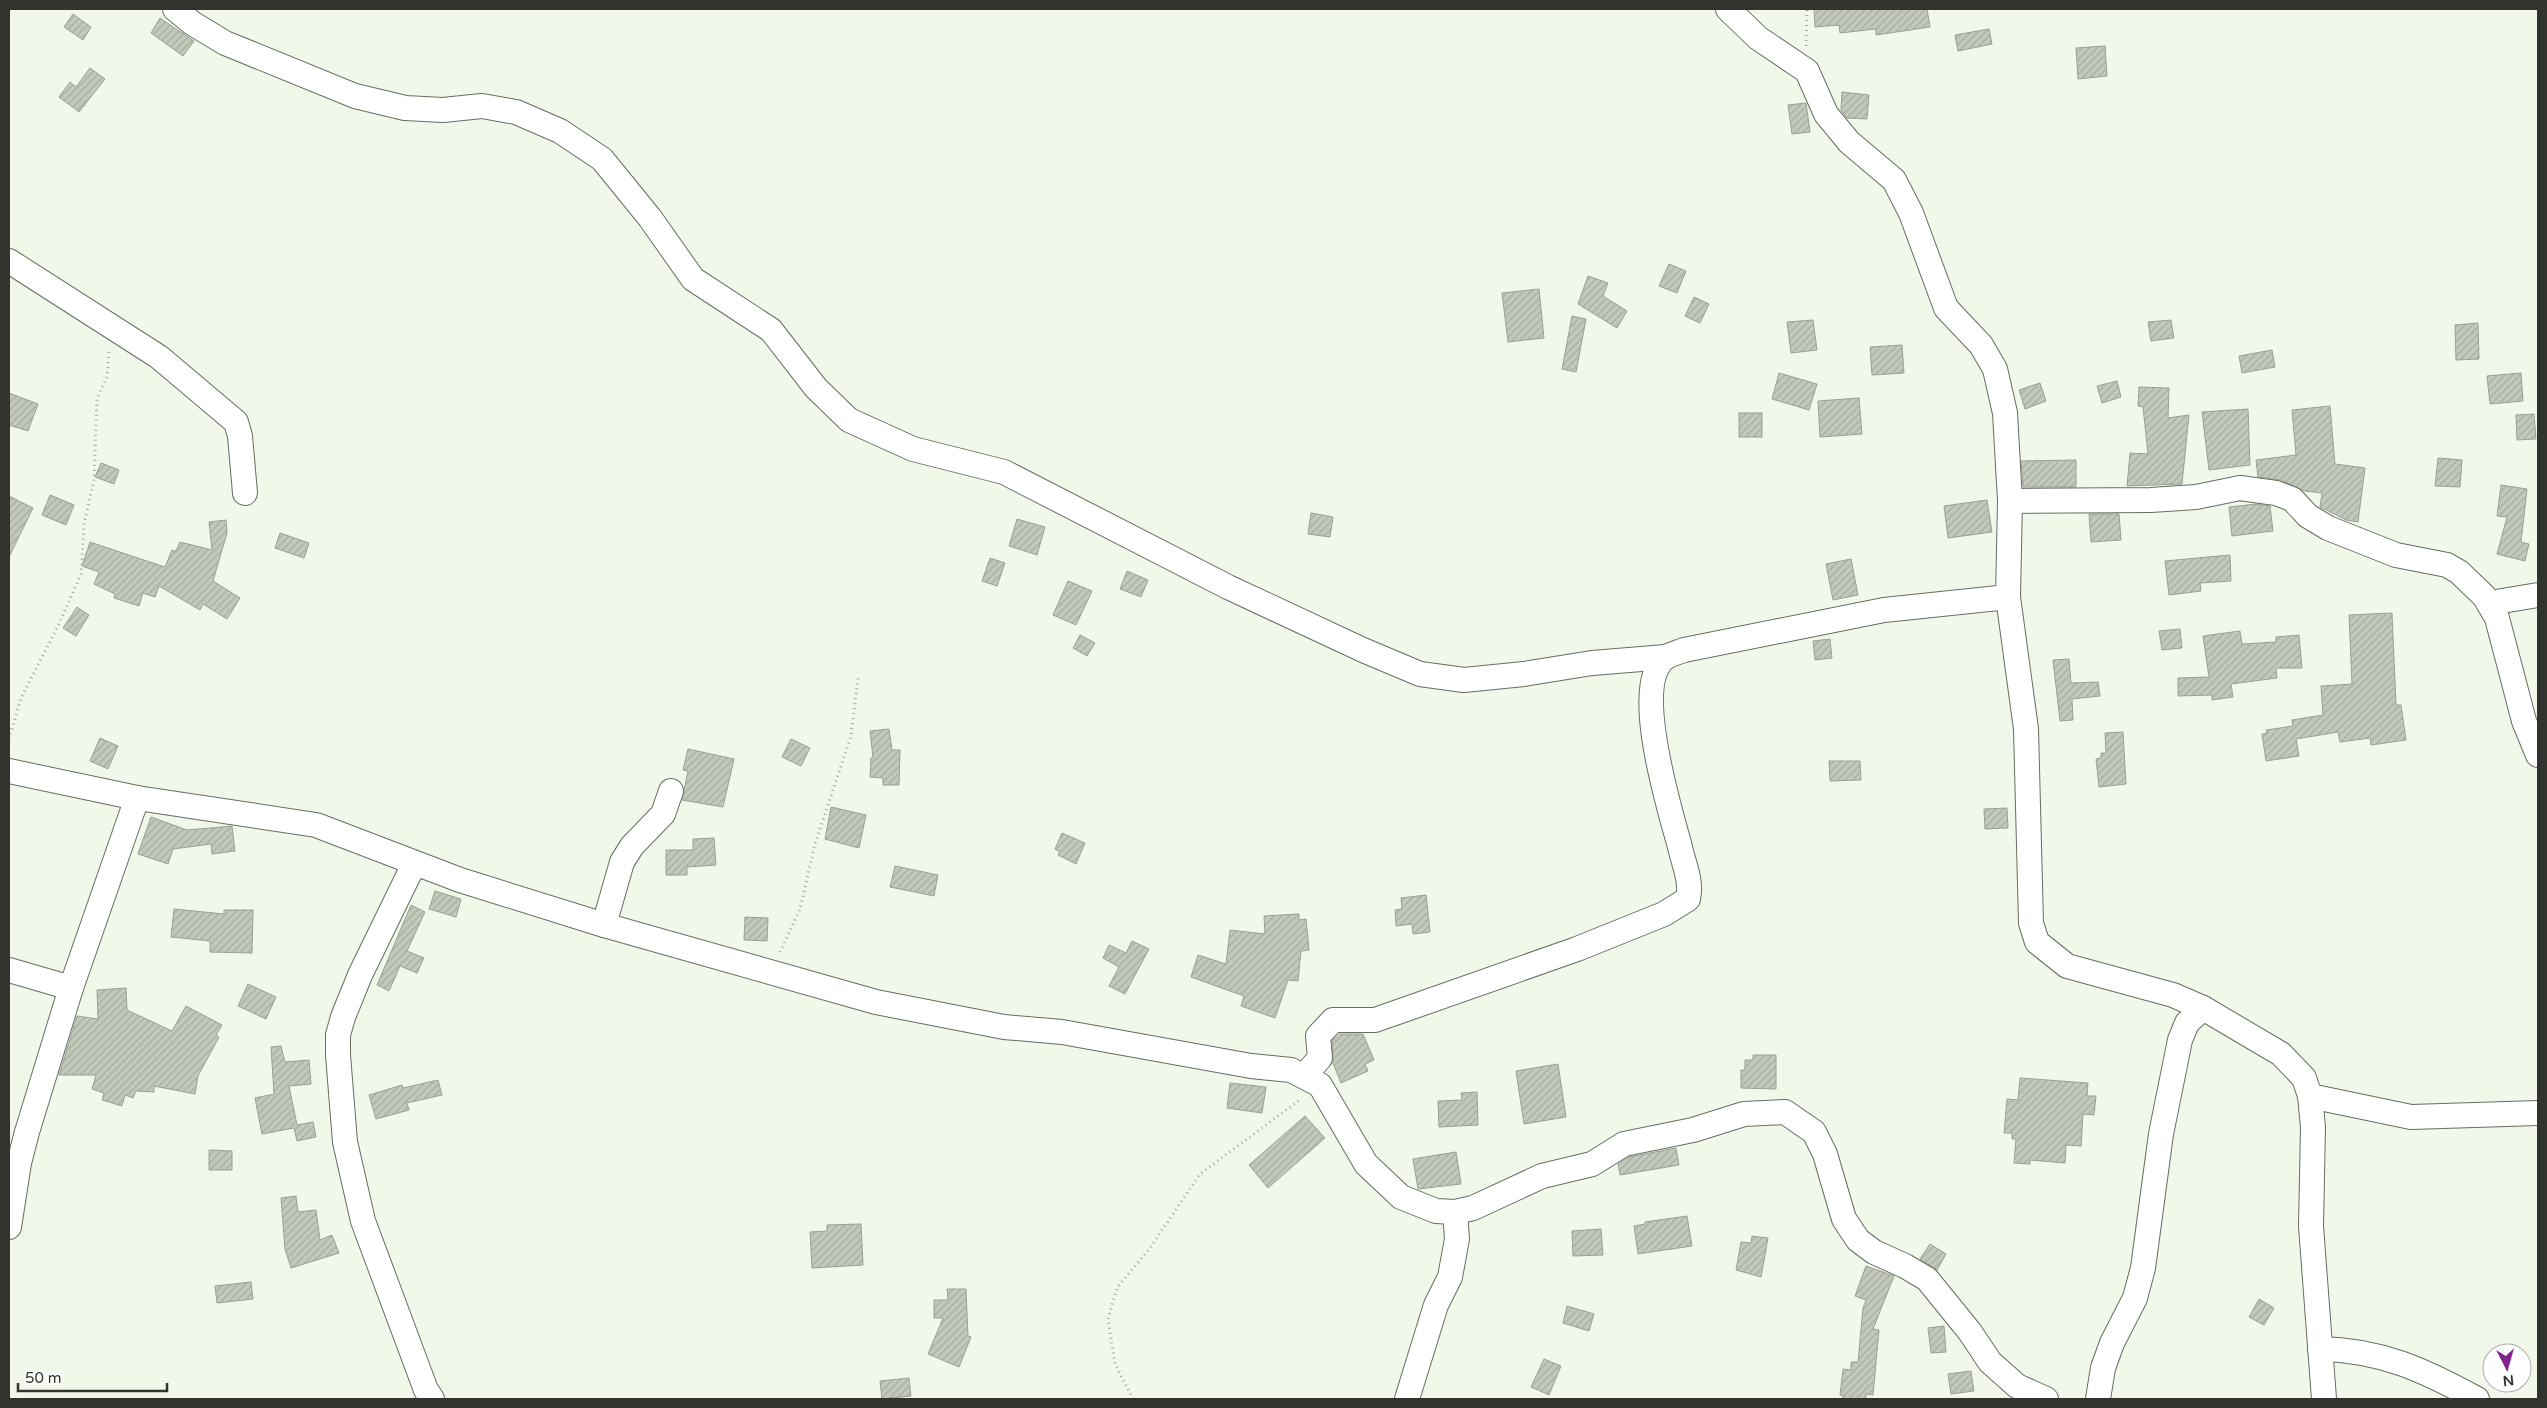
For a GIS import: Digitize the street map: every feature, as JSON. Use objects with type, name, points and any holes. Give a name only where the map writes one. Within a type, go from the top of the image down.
[{"type":"street","points":[[175,9],[192,24],[225,44],[355,96],[405,108],[443,110],[482,106],[516,112],[560,131],[602,159],[650,218],[694,278],[772,330],[816,388],[849,420],[913,449],[1004,472],[1228,587],[1363,650],[1420,674],[1464,680],[1524,674],[1592,663],[1666,657],[1684,650],[1884,610],[2008,597]]},
{"type":"street","points":[[1728,9],[1758,38],[1806,71],[1826,114],[1849,142],[1894,180],[1911,213],[1946,308],[1981,345],[1995,369],[2005,413],[2010,501],[2008,597],[2026,729],[2031,923],[2037,942],[2067,966],[2172,995],[2203,1008],[2281,1054],[2304,1078],[2310,1096],[2313,1127],[2311,1226],[2324,1399]]},
{"type":"street","points":[[9,261],[159,357],[236,422],[240,436],[245,493]]},
{"type":"street","points":[[2010,501],[2160,500],[2196,497],[2240,488],[2276,493],[2292,499],[2308,516],[2335,532],[2396,555],[2447,565],[2459,572],[2490,604],[2497,618],[2524,722],[2538,754]]},
{"type":"street","points":[[2490,604],[2538,595]]},
{"type":"street","points":[[1312,1080],[1320,1058],[1318,1036],[1333,1020],[1375,1020],[1585,945],[1664,914],[1688,899],[1691,886],[1671,812],[1653,732],[1650,700],[1654,677],[1666,657]]},
{"type":"street","points":[[9,771],[137,798],[316,825],[460,880],[604,925],[876,1002],[1004,1027],[1062,1032],[1223,1062],[1291,1070],[1312,1080],[1366,1164],[1401,1197],[1436,1211],[1455,1212],[1473,1208],[1542,1176],[1592,1164],[1624,1144],[1693,1130],[1744,1114],[1785,1112],[1814,1132],[1825,1154],[1844,1219],[1858,1240],[1874,1252],[1927,1278],[1970,1332],[1990,1362],[2017,1386],[2046,1399]]},
{"type":"street","points":[[604,925],[622,862],[632,846],[663,814],[670,792]]},
{"type":"street","points":[[9,1227],[19,1164],[71,988],[137,798]]},
{"type":"street","points":[[414,864],[360,975],[343,1017],[338,1035],[338,1055],[345,1142],[363,1221],[423,1382],[432,1399]]},
{"type":"street","points":[[9,970],[71,988]]},
{"type":"street","points":[[2098,1399],[2104,1368],[2112,1343],[2135,1298],[2143,1268],[2161,1134],[2180,1040],[2187,1023],[2203,1008]]},
{"type":"street","points":[[2310,1096],[2411,1117],[2538,1113]]},
{"type":"street","points":[[1407,1399],[1436,1305],[1450,1277],[1457,1239],[1455,1212]]},
{"type":"street","points":[[2320,1349],[2351,1350],[2390,1358],[2443,1380],[2477,1399]]},
{"type":"path","points":[[1806,71],[1807,9]]},
{"type":"path","points":[[9,739],[21,698],[58,626],[81,574],[84,524],[94,479],[96,398],[107,377],[109,352],[105,322]]},
{"type":"path","points":[[771,971],[800,909],[815,844],[852,736],[858,678]]},
{"type":"path","points":[[1133,1399],[1115,1364],[1108,1319],[1117,1288],[1150,1248],[1200,1174],[1312,1080]]},
{"type":"building","points":[[1814,9],[1927,9],[1930,27],[1876,35],[1876,29],[1840,33],[1839,25],[1815,27]]},
{"type":"building","points":[[73,14],[91,27],[83,40],[64,27]]},
{"type":"building","points":[[160,18],[194,41],[183,56],[151,33]]},
{"type":"building","points":[[1989,29],[1992,44],[1958,51],[1955,35]]},
{"type":"building","points":[[2105,46],[2107,76],[2078,79],[2076,48]]},
{"type":"building","points":[[90,68],[105,79],[79,112],[59,97],[70,82],[76,87]]},
{"type":"building","points":[[1842,92],[1869,95],[1867,119],[1847,118],[1841,110]]},
{"type":"building","points":[[1806,103],[1810,132],[1792,134],[1788,105]]},
{"type":"building","points":[[1669,264],[1686,271],[1677,293],[1659,286]]},
{"type":"building","points":[[1588,276],[1608,283],[1603,296],[1627,311],[1617,328],[1578,304]]},
{"type":"building","points":[[1539,289],[1544,338],[1508,342],[1502,293]]},
{"type":"building","points":[[1694,297],[1709,304],[1700,323],[1685,316]]},
{"type":"building","points":[[1572,316],[1586,319],[1576,372],[1562,369]]},
{"type":"building","points":[[1813,320],[1817,350],[1791,353],[1787,322]]},
{"type":"building","points":[[2171,320],[2174,338],[2151,341],[2148,322]]},
{"type":"building","points":[[2478,323],[2479,359],[2456,360],[2455,325]]},
{"type":"building","points":[[1902,345],[1904,373],[1872,375],[1870,347]]},
{"type":"building","points":[[2272,350],[2275,367],[2242,373],[2239,356]]},
{"type":"building","points":[[1779,373],[1817,384],[1809,410],[1772,399]]},
{"type":"building","points":[[2521,373],[2523,401],[2490,404],[2487,376]]},
{"type":"building","points":[[2117,381],[2121,397],[2102,403],[2097,386]]},
{"type":"building","points":[[2040,383],[2046,401],[2025,409],[2019,390]]},
{"type":"building","points":[[2139,387],[2169,388],[2168,418],[2189,415],[2182,484],[2127,486],[2130,453],[2148,454],[2143,407],[2138,406]]},
{"type":"building","points":[[9,393],[38,404],[28,431],[9,425]]},
{"type":"building","points":[[1859,398],[1862,434],[1820,437],[1818,401]]},
{"type":"building","points":[[2330,406],[2335,464],[2365,468],[2358,522],[2346,520],[2320,507],[2322,493],[2304,491],[2281,480],[2258,477],[2256,460],[2296,455],[2292,410]]},
{"type":"building","points":[[2248,409],[2250,465],[2209,470],[2202,412]]},
{"type":"building","points":[[1739,413],[1762,413],[1762,437],[1739,437]]},
{"type":"building","points":[[2534,414],[2536,439],[2517,440],[2516,415]]},
{"type":"building","points":[[2438,458],[2462,460],[2460,487],[2435,486]]},
{"type":"building","points":[[2076,460],[2076,487],[2023,487],[2021,461]]},
{"type":"building","points":[[101,463],[119,470],[114,484],[95,477]]},
{"type":"building","points":[[2501,485],[2527,489],[2521,542],[2529,544],[2525,561],[2497,554],[2507,517],[2497,516]]},
{"type":"building","points":[[50,495],[74,505],[66,525],[42,515]]},
{"type":"building","points":[[9,496],[33,508],[9,557]]},
{"type":"building","points":[[1987,500],[1992,532],[1948,538],[1944,506]]},
{"type":"building","points":[[2256,504],[2270,506],[2273,531],[2232,536],[2229,507]]},
{"type":"building","points":[[1311,513],[1333,517],[1330,537],[1308,534]]},
{"type":"building","points":[[2089,514],[2119,514],[2121,540],[2091,542]]},
{"type":"building","points":[[1017,519],[1045,527],[1037,555],[1009,546]]},
{"type":"building","points":[[226,520],[227,533],[213,581],[240,598],[227,619],[203,604],[200,610],[159,586],[155,597],[143,593],[139,606],[114,598],[115,594],[94,584],[99,572],[82,566],[90,542],[165,567],[172,550],[176,551],[180,542],[212,550],[209,522]]},
{"type":"building","points":[[280,533],[309,543],[304,558],[275,548]]},
{"type":"building","points":[[2230,555],[2231,581],[2200,583],[2201,591],[2169,595],[2165,561]]},
{"type":"building","points":[[990,558],[1005,563],[997,586],[982,581]]},
{"type":"building","points":[[1851,559],[1858,595],[1833,600],[1826,564]]},
{"type":"building","points":[[1127,571],[1148,580],[1141,597],[1120,589]]},
{"type":"building","points":[[1068,581],[1092,591],[1076,625],[1053,615]]},
{"type":"building","points":[[77,607],[89,615],[76,636],[63,628]]},
{"type":"building","points":[[2392,613],[2396,705],[2401,705],[2406,740],[2371,745],[2370,738],[2340,742],[2338,732],[2296,739],[2299,756],[2266,761],[2262,734],[2267,733],[2266,730],[2293,726],[2292,720],[2323,715],[2321,686],[2352,684],[2349,615]]},
{"type":"building","points":[[2180,629],[2182,648],[2162,650],[2159,631]]},
{"type":"building","points":[[2240,631],[2242,644],[2276,642],[2276,637],[2299,635],[2302,668],[2276,668],[2277,678],[2231,684],[2233,697],[2212,700],[2212,695],[2178,696],[2178,678],[2209,677],[2203,636]]},
{"type":"building","points":[[1080,635],[1095,643],[1087,656],[1073,648]]},
{"type":"building","points":[[1830,639],[1832,658],[1815,660],[1813,641]]},
{"type":"building","points":[[2069,659],[2071,683],[2098,682],[2100,696],[2072,699],[2073,720],[2060,721],[2053,660]]},
{"type":"building","points":[[889,729],[892,750],[900,750],[899,785],[883,785],[883,778],[870,777],[871,758],[873,758],[870,731]]},
{"type":"building","points":[[2123,732],[2126,784],[2099,787],[2096,759],[2101,758],[2101,753],[2106,753],[2105,733]]},
{"type":"building","points":[[100,738],[118,746],[108,769],[90,761]]},
{"type":"building","points":[[791,739],[810,748],[801,766],[782,757]]},
{"type":"building","points":[[688,749],[734,759],[723,807],[682,800],[688,771],[683,770]]},
{"type":"building","points":[[1829,761],[1860,761],[1861,780],[1830,781]]},
{"type":"building","points":[[831,807],[866,815],[859,848],[825,839]]},
{"type":"building","points":[[2007,808],[2008,828],[1985,829],[1984,809]]},
{"type":"building","points":[[151,817],[187,830],[232,826],[235,851],[212,854],[211,844],[173,849],[168,864],[138,854]]},
{"type":"building","points":[[1062,833],[1085,843],[1076,864],[1058,855],[1060,852],[1055,849]]},
{"type":"building","points":[[714,838],[716,865],[687,867],[687,875],[666,875],[666,850],[693,850],[693,839]]},
{"type":"building","points":[[895,866],[938,875],[934,896],[890,887]]},
{"type":"building","points":[[435,891],[461,899],[456,917],[429,909]]},
{"type":"building","points":[[1426,895],[1430,932],[1413,934],[1412,924],[1396,926],[1395,910],[1402,909],[1401,898]]},
{"type":"building","points":[[411,905],[425,912],[407,951],[424,958],[417,973],[400,966],[389,991],[377,985]]},
{"type":"building","points":[[174,909],[224,914],[224,910],[253,910],[252,953],[210,952],[210,941],[171,937]]},
{"type":"building","points":[[1299,914],[1299,920],[1306,919],[1309,950],[1301,951],[1298,981],[1288,980],[1275,1018],[1241,1006],[1244,996],[1191,977],[1198,955],[1226,964],[1230,930],[1265,934],[1264,916]]},
{"type":"building","points":[[745,917],[768,918],[767,941],[744,940]]},
{"type":"building","points":[[1132,941],[1149,949],[1125,994],[1109,986],[1119,967],[1103,958],[1109,945],[1126,953]]},
{"type":"building","points":[[248,984],[276,997],[266,1019],[238,1006]]},
{"type":"building","points":[[126,988],[127,1010],[172,1031],[186,1006],[222,1025],[216,1035],[219,1037],[198,1076],[195,1094],[154,1086],[154,1092],[136,1091],[133,1098],[125,1095],[122,1106],[102,1100],[104,1093],[92,1089],[96,1075],[59,1075],[77,1016],[98,1019],[97,990]]},
{"type":"building","points":[[1340,1034],[1363,1034],[1374,1060],[1365,1064],[1368,1071],[1341,1083],[1333,1063],[1332,1041]]},
{"type":"building","points":[[281,1046],[285,1062],[309,1060],[311,1084],[289,1086],[297,1125],[313,1122],[316,1137],[297,1141],[294,1128],[262,1134],[255,1098],[274,1094],[271,1047]]},
{"type":"building","points":[[1753,1055],[1776,1055],[1776,1089],[1741,1088],[1741,1070],[1745,1070],[1745,1060],[1753,1060]]},
{"type":"building","points":[[1558,1064],[1566,1117],[1524,1124],[1516,1071]]},
{"type":"building","points":[[2020,1078],[2088,1083],[2087,1096],[2096,1096],[2094,1115],[2083,1114],[2081,1146],[2066,1145],[2065,1163],[2030,1160],[2030,1164],[2014,1163],[2016,1139],[2012,1139],[2012,1133],[2004,1133],[2007,1099],[2018,1100]]},
{"type":"building","points":[[438,1080],[442,1095],[407,1103],[409,1110],[376,1119],[369,1095],[402,1085],[403,1088]]},
{"type":"building","points":[[1230,1083],[1266,1087],[1262,1113],[1227,1108]]},
{"type":"building","points":[[1477,1092],[1478,1125],[1439,1127],[1438,1101],[1462,1100],[1461,1093]]},
{"type":"building","points":[[1305,1116],[1325,1138],[1268,1188],[1249,1165]]},
{"type":"building","points":[[1676,1148],[1679,1165],[1620,1175],[1618,1164],[1629,1157]]},
{"type":"building","points":[[209,1150],[232,1151],[232,1170],[209,1170]]},
{"type":"building","points":[[1456,1152],[1461,1184],[1418,1189],[1413,1159]]},
{"type":"building","points":[[296,1196],[298,1212],[316,1210],[320,1240],[332,1235],[339,1253],[291,1268],[285,1249],[281,1198]]},
{"type":"building","points":[[1687,1216],[1692,1246],[1638,1254],[1634,1226],[1645,1224],[1645,1222]]},
{"type":"building","points":[[861,1224],[863,1265],[812,1268],[810,1232],[827,1231],[827,1225]]},
{"type":"building","points":[[1601,1229],[1603,1255],[1573,1256],[1572,1231]]},
{"type":"building","points":[[1752,1236],[1768,1238],[1761,1277],[1736,1270],[1741,1242],[1751,1243]]},
{"type":"building","points":[[1930,1244],[1946,1254],[1937,1270],[1920,1259]]},
{"type":"building","points":[[1866,1266],[1894,1276],[1873,1329],[1879,1330],[1873,1395],[1866,1394],[1866,1399],[1843,1399],[1843,1396],[1840,1395],[1843,1369],[1851,1370],[1851,1362],[1858,1362],[1863,1308],[1866,1300],[1855,1296]]},
{"type":"building","points":[[251,1282],[253,1299],[217,1303],[215,1286]]},
{"type":"building","points":[[947,1289],[966,1289],[968,1336],[971,1337],[959,1367],[928,1354],[943,1318],[934,1318],[934,1300],[948,1300]]},
{"type":"building","points":[[2259,1299],[2274,1308],[2264,1325],[2249,1317]]},
{"type":"building","points":[[1567,1306],[1594,1314],[1589,1331],[1563,1323]]},
{"type":"building","points":[[1944,1326],[1946,1352],[1931,1353],[1928,1328]]},
{"type":"building","points":[[1544,1359],[1561,1366],[1549,1395],[1531,1387]]},
{"type":"building","points":[[1971,1371],[1974,1391],[1951,1394],[1948,1374]]},
{"type":"building","points":[[909,1378],[911,1396],[882,1399],[880,1381]]}]
